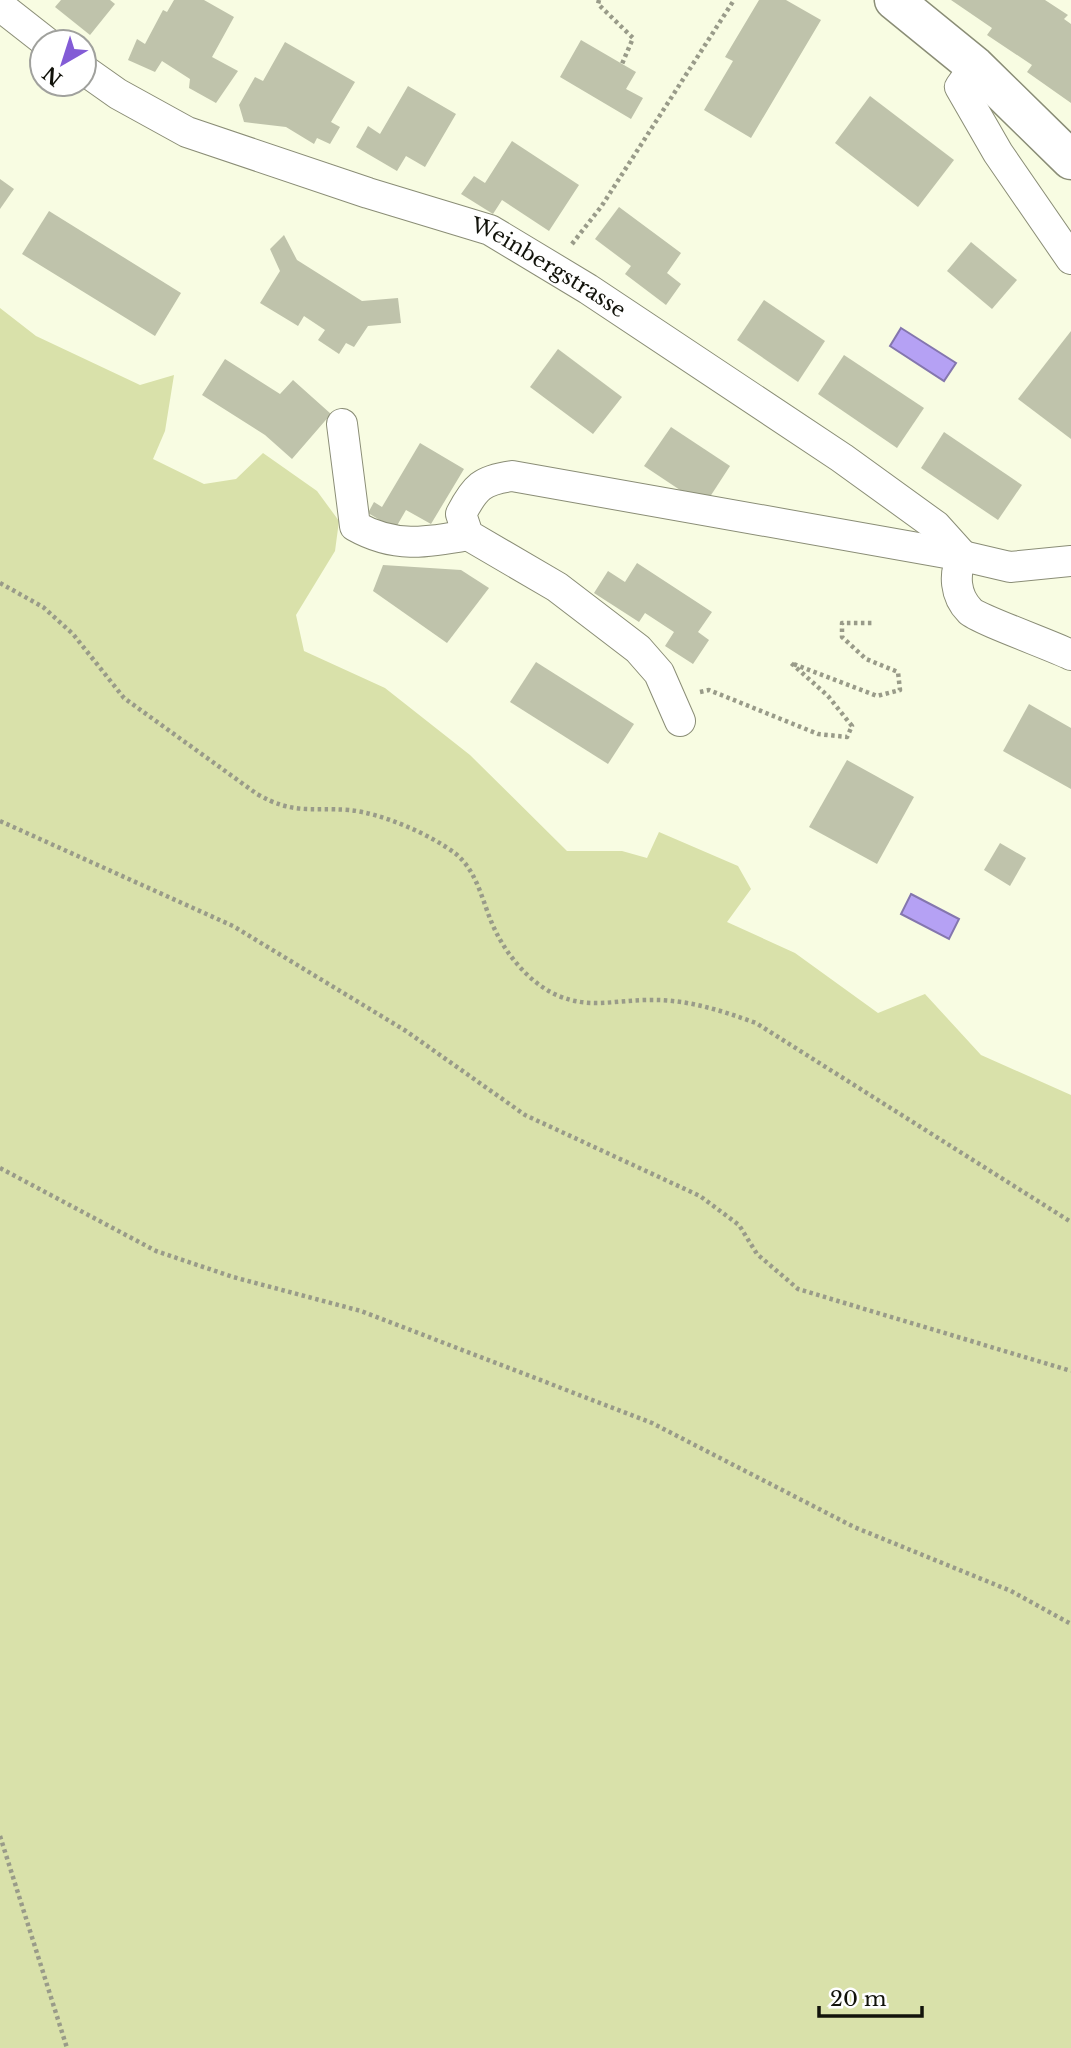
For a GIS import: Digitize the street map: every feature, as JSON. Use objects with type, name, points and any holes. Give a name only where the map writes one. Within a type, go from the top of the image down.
[{"type":"main road","points":[[894,0],[975,66],[1071,160]]},
{"type":"street","points":[[0,6],[28,28]]},
{"type":"street","points":[[975,66],[960,87],[998,153],[1071,259]]},
{"type":"street","name":"Weinbergstrasse","points":[[98,80],[187,132],[368,193],[490,230],[553,268],[842,458],[936,526],[963,556]]},
{"type":"street","points":[[342,424],[355,526],[378,539],[429,542],[468,535],[557,586],[638,649],[659,673],[675,710]]},
{"type":"street","points":[[468,535],[461,514],[472,493],[489,479],[512,476],[963,556],[1010,567],[1071,561]]},
{"type":"street","points":[[963,556],[958,565],[957,588],[971,612],[1071,654]]},
{"type":"path","points":[[599,0],[598,5],[606,15],[633,38],[622,64]]},
{"type":"path","points":[[553,268],[601,207],[734,0]]},
{"type":"path","points":[[0,583],[43,607],[73,634],[124,698],[257,794],[279,807],[351,810],[411,828],[457,855],[476,881],[497,934],[529,979],[559,996],[598,1006],[648,1000],[701,1003],[756,1023],[1071,1222]]},
{"type":"path","points":[[675,710],[709,690],[818,734],[847,737],[852,726],[828,696],[791,663],[877,696],[900,690],[898,672],[866,659],[842,637],[842,623],[873,623]]},
{"type":"path","points":[[0,821],[233,926],[406,1031],[526,1115],[700,1196],[739,1225],[757,1254],[798,1289],[1071,1371]]},
{"type":"path","points":[[0,1168],[156,1251],[233,1277],[361,1311],[603,1402],[652,1423],[854,1527],[1011,1591],[1071,1624]]},
{"type":"path","points":[[0,1836],[67,2048]]},
{"type":"green space","points":[[0,308],[36,336],[140,385],[174,375],[165,431],[153,459],[204,484],[236,479],[263,453],[317,491],[339,521],[335,551],[296,615],[304,651],[385,688],[470,755],[567,851],[622,851],[647,858],[659,832],[738,866],[751,889],[727,922],[795,953],[878,1013],[925,994],[981,1055],[1071,1095],[1071,2048],[0,2048]]},
{"type":"shaded area","points":[[901,328],[956,363],[944,381],[890,346]]},
{"type":"shaded area","points":[[911,894],[959,919],[949,939],[901,914]]},
{"type":"building","points":[[61,0],[110,0],[115,4],[96,28],[81,28],[55,7]]},
{"type":"building","points":[[174,0],[204,0],[234,17],[212,57],[238,71],[216,103],[189,88],[190,79],[162,61],[155,72],[128,60],[137,39],[145,44],[163,10],[167,12]]},
{"type":"building","points":[[759,0],[786,0],[821,20],[751,138],[704,110],[733,61],[725,57]]},
{"type":"building","points":[[951,0],[1045,0],[1068,15],[1064,19],[1071,24],[1071,103],[1027,72],[1032,65],[987,35],[992,28]]},
{"type":"building","points":[[581,40],[636,72],[626,89],[643,98],[631,119],[560,77]]},
{"type":"building","points":[[285,42],[355,82],[331,122],[340,127],[330,144],[317,138],[314,144],[286,127],[244,122],[239,105],[255,77],[263,81]]},
{"type":"building","points":[[408,86],[456,114],[425,167],[406,156],[397,171],[356,147],[368,126],[380,134]]},
{"type":"building","points":[[870,96],[954,160],[918,207],[835,143]]},
{"type":"building","points":[[512,141],[579,185],[549,231],[502,200],[493,214],[461,194],[474,176],[485,183]]},
{"type":"building","points":[[0,179],[14,189],[0,209]]},
{"type":"building","points":[[619,207],[681,253],[667,273],[681,284],[666,305],[625,274],[631,266],[595,239]]},
{"type":"building","points":[[49,211],[181,293],[155,336],[22,254]]},
{"type":"building","points":[[284,235],[297,260],[362,301],[398,298],[401,323],[368,326],[354,347],[346,343],[339,354],[318,340],[325,330],[304,316],[298,326],[260,303],[280,271],[270,249]]},
{"type":"building","points":[[971,242],[1017,280],[992,309],[947,271]]},
{"type":"building","points":[[764,300],[825,341],[798,382],[737,340]]},
{"type":"building","points":[[1071,331],[1071,439],[1018,399]]},
{"type":"building","points":[[558,349],[622,397],[593,434],[530,387]]},
{"type":"building","points":[[844,355],[924,408],[897,448],[818,394]]},
{"type":"building","points":[[225,359],[280,394],[293,380],[331,414],[292,459],[265,435],[202,395]]},
{"type":"building","points":[[671,427],[730,466],[704,506],[644,466]]},
{"type":"building","points":[[944,432],[1022,485],[998,520],[921,468]]},
{"type":"building","points":[[420,443],[464,469],[431,524],[406,510],[395,529],[368,513],[374,502],[382,507]]},
{"type":"building","points":[[637,563],[712,612],[698,632],[709,640],[693,664],[665,646],[674,632],[645,613],[639,622],[594,593],[608,571],[625,582]]},
{"type":"building","points":[[383,565],[461,570],[489,588],[447,643],[373,591]]},
{"type":"building","points":[[536,662],[634,724],[608,764],[510,702]]},
{"type":"building","points":[[1029,704],[1071,728],[1071,789],[1003,751]]},
{"type":"building","points":[[847,760],[914,797],[877,864],[809,827]]},
{"type":"building","points":[[1000,843],[1026,858],[1010,886],[984,870]]}]
